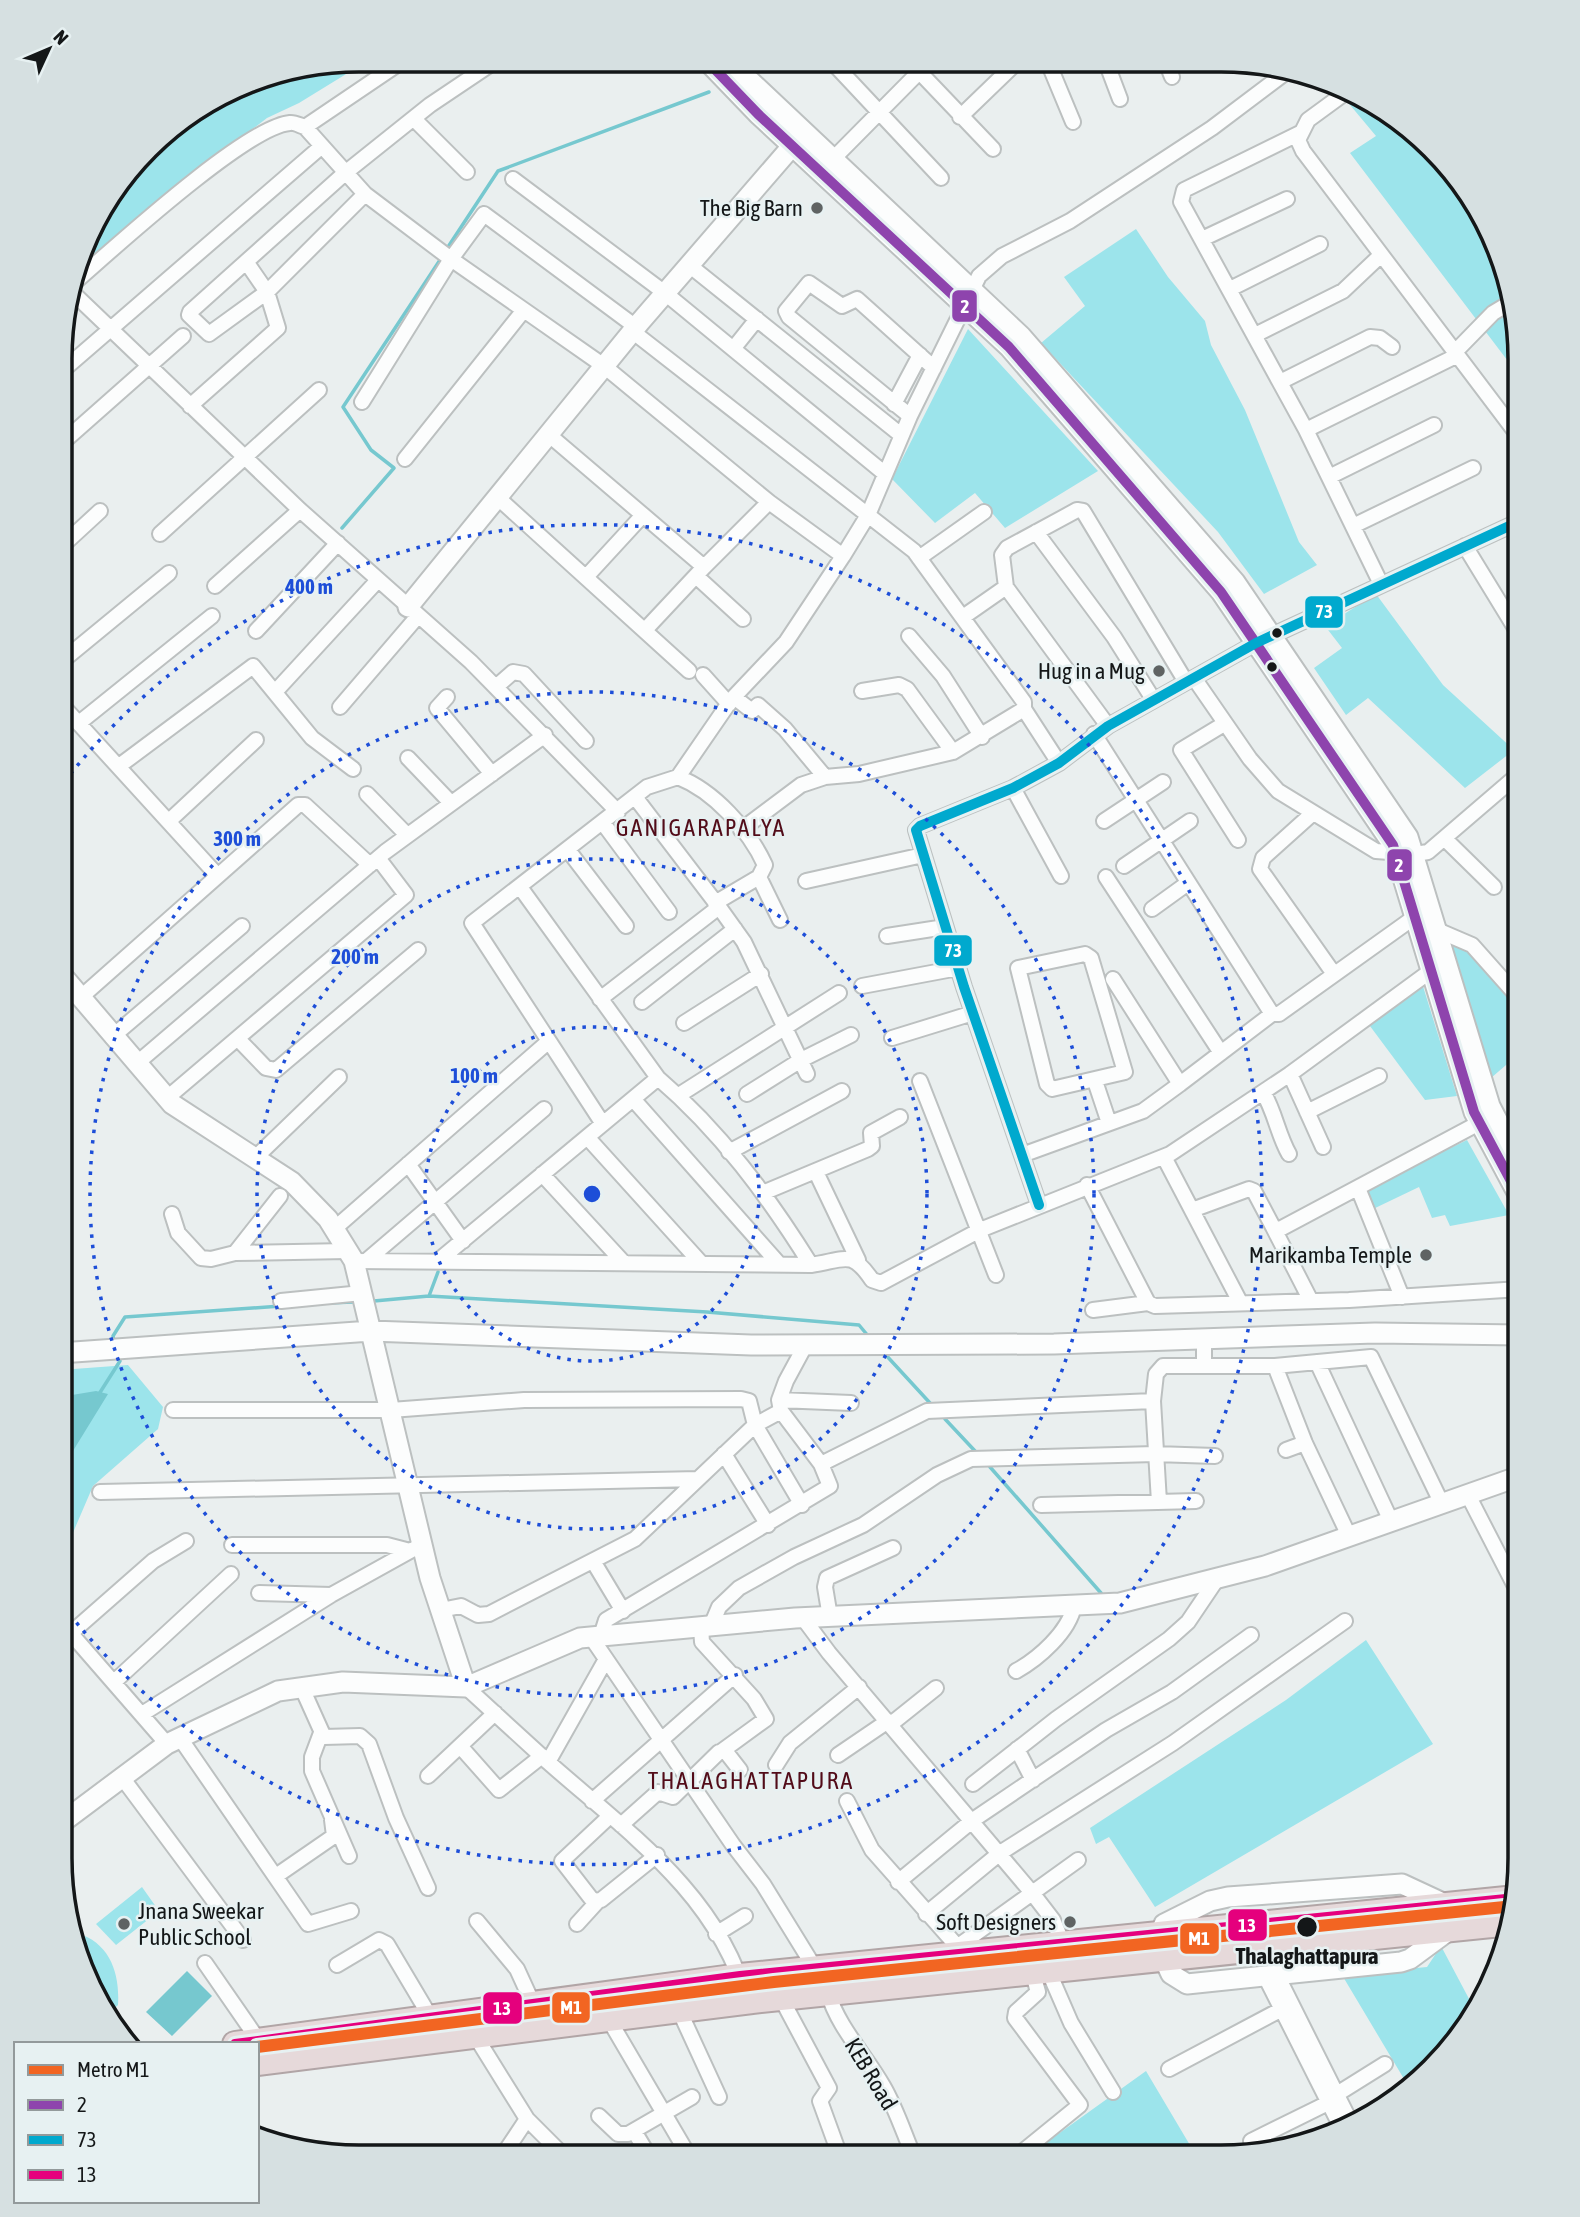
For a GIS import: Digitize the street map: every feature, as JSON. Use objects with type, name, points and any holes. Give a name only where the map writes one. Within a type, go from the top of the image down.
[{"type":"highway","points":[[259,2049],[476,2037],[747,2001],[1040,1971],[1162,1946],[1505,1899]]},
{"type":"highway","points":[[1473,1902],[1474,1927]]},
{"type":"highway","points":[[259,2047],[431,2018],[740,1976],[816,1970],[961,1951],[1063,1944],[1162,1946],[1449,1930],[1500,1924]]},
{"type":"street","points":[[305,127],[386,72]]},
{"type":"street","points":[[365,194],[267,292],[209,334],[189,315],[345,173],[480,72]]},
{"type":"street","points":[[720,72],[798,140],[968,297],[1264,641],[1406,853],[1437,930],[1490,1106],[1508,1141]]},
{"type":"street","points":[[739,72],[798,140]]},
{"type":"street","points":[[842,72],[941,178]]},
{"type":"street","points":[[826,166],[879,112],[913,72]]},
{"type":"street","points":[[925,72],[960,117],[993,149]]},
{"type":"street","points":[[960,117],[1007,72]]},
{"type":"street","points":[[1053,72],[1073,122]]},
{"type":"street","points":[[1110,72],[1120,99]]},
{"type":"street","points":[[1170,72],[1172,77]]},
{"type":"street","points":[[678,777],[732,700],[786,642],[868,515],[901,435],[979,276],[996,261],[1070,221],[1202,135],[1279,78]]},
{"type":"street","points":[[1339,97],[1308,120],[1298,141],[1303,151],[1508,422]]},
{"type":"street","points":[[414,119],[467,172]]},
{"type":"street","points":[[85,273],[157,212],[261,134],[291,122],[305,127],[365,194],[451,259],[604,366],[769,502],[843,556]]},
{"type":"street","points":[[1302,132],[1184,190],[1181,202],[1306,430],[1381,584]]},
{"type":"street","points":[[340,707],[548,434],[634,329],[798,140]]},
{"type":"street","points":[[72,363],[322,146]]},
{"type":"street","points":[[513,179],[665,293],[884,473]]},
{"type":"street","points":[[1202,239],[1287,199]]},
{"type":"street","points":[[362,402],[451,259],[484,214],[634,329],[919,558],[1024,702],[1024,709],[1059,763]]},
{"type":"street","points":[[1230,289],[1320,244]]},
{"type":"street","points":[[1255,335],[1343,291],[1380,256]]},
{"type":"street","points":[[190,406],[278,328],[267,292],[247,263]]},
{"type":"street","points":[[689,265],[901,435]]},
{"type":"street","points":[[910,416],[789,317],[786,311],[812,283],[842,306],[858,299],[934,368]]},
{"type":"street","points":[[78,298],[300,510],[497,686],[618,812]]},
{"type":"street","points":[[1306,430],[1455,354],[1493,313],[1504,307]]},
{"type":"street","points":[[405,459],[524,310]]},
{"type":"street","points":[[733,349],[757,319]]},
{"type":"street","points":[[72,434],[183,336]]},
{"type":"street","points":[[1280,382],[1370,337],[1380,338],[1392,347]]},
{"type":"street","points":[[894,404],[920,355]]},
{"type":"street","points":[[160,534],[319,390]]},
{"type":"street","points":[[1329,477],[1434,425]]},
{"type":"street","points":[[548,434],[643,515],[700,571],[743,619]]},
{"type":"street","points":[[1353,526],[1473,468]]},
{"type":"street","points":[[498,497],[696,673],[732,700],[752,711],[758,705],[785,729],[825,777]]},
{"type":"street","points":[[645,630],[769,502]]},
{"type":"street","points":[[215,586],[300,510]]},
{"type":"street","points":[[1108,726],[1006,587],[1002,555],[1007,548],[1077,510],[1083,510],[1190,680],[1267,780],[1313,813],[1376,851],[1428,852],[1508,784]]},
{"type":"street","points":[[72,535],[100,511]]},
{"type":"street","points":[[919,558],[984,512]]},
{"type":"street","points":[[586,577],[643,515]]},
{"type":"street","points":[[1039,1205],[958,968],[916,830],[1013,788],[1059,763],[1094,734],[1153,698],[1264,641],[1381,584],[1508,527]]},
{"type":"street","points":[[1036,532],[1114,636],[1153,698]]},
{"type":"street","points":[[256,631],[338,543]]},
{"type":"street","points":[[1465,546],[1508,616]]},
{"type":"street","points":[[72,653],[169,573]]},
{"type":"street","points":[[275,692],[378,580]]},
{"type":"street","points":[[963,617],[1006,587]]},
{"type":"street","points":[[79,723],[212,616]]},
{"type":"street","points":[[909,636],[943,676],[982,737]]},
{"type":"street","points":[[119,766],[250,667],[255,668],[313,738],[353,769]]},
{"type":"street","points":[[497,686],[513,672],[524,674],[586,741]]},
{"type":"street","points":[[862,691],[899,685],[907,689],[953,752]]},
{"type":"street","points":[[447,697],[437,708],[492,774]]},
{"type":"street","points":[[741,830],[801,785],[825,777],[859,774],[953,752],[982,737],[1024,709]]},
{"type":"street","points":[[72,716],[217,876]]},
{"type":"street","points":[[1224,724],[1181,750],[1238,840]]},
{"type":"street","points":[[1094,734],[1272,1014]]},
{"type":"street","points":[[136,1064],[374,861],[545,735]]},
{"type":"street","points":[[169,821],[256,740]]},
{"type":"street","points":[[408,758],[452,803]]},
{"type":"street","points":[[600,999],[717,905],[759,877],[765,865],[741,830],[700,785],[678,777],[661,780],[635,797],[472,923],[603,1124]]},
{"type":"street","points":[[1104,821],[1163,782]]},
{"type":"street","points":[[1013,788],[1061,876]]},
{"type":"street","points":[[367,794],[407,835]]},
{"type":"street","points":[[635,797],[734,929],[761,974],[807,1074]]},
{"type":"street","points":[[80,998],[301,804],[374,861],[406,895],[167,1098]]},
{"type":"street","points":[[1313,813],[1263,858],[1260,869],[1334,974]]},
{"type":"street","points":[[1124,866],[1190,821]]},
{"type":"street","points":[[603,823],[669,912]]},
{"type":"street","points":[[1445,839],[1494,887]]},
{"type":"street","points":[[568,850],[626,926]]},
{"type":"street","points":[[1406,853],[1416,916],[1479,1123],[1508,1176]]},
{"type":"street","points":[[806,881],[923,855]]},
{"type":"street","points":[[759,877],[780,920]]},
{"type":"street","points":[[1106,877],[1221,1053]]},
{"type":"street","points":[[1152,909],[1188,883]]},
{"type":"street","points":[[520,887],[659,1077],[679,1095],[765,1192],[811,1265]]},
{"type":"street","points":[[1022,1155],[1143,1111],[1272,1014],[1279,1014],[1416,916]]},
{"type":"street","points":[[112,1037],[242,926]]},
{"type":"street","points":[[887,936],[945,927]]},
{"type":"street","points":[[642,1002],[734,929]]},
{"type":"street","points":[[1437,930],[1472,945],[1508,986]]},
{"type":"street","points":[[238,1039],[266,1068],[276,1070],[418,950]]},
{"type":"street","points":[[1085,954],[1090,956],[1125,1069],[1123,1074],[1095,1081],[1052,1089],[1048,1086],[1019,967],[1085,954]]},
{"type":"street","points":[[862,986],[958,968]]},
{"type":"street","points":[[816,1172],[858,1260],[872,1280],[881,1283],[979,1230],[1087,1185],[1164,1157],[1290,1074],[1432,970]]},
{"type":"street","points":[[684,1023],[761,974]]},
{"type":"street","points":[[1113,979],[1180,1084]]},
{"type":"street","points":[[72,988],[167,1098],[254,1159],[292,1182],[356,1257],[362,1293],[391,1410],[416,1548],[441,1610],[466,1687],[592,1801],[657,1855],[685,1886],[740,1976],[747,2001]]},
{"type":"street","points":[[679,1095],[839,993]]},
{"type":"street","points":[[892,1038],[973,1013]]},
{"type":"street","points":[[747,1094],[801,1060],[851,1035]]},
{"type":"street","points":[[334,1229],[549,1041]]},
{"type":"street","points":[[1290,1074],[1323,1147]]},
{"type":"street","points":[[1307,1112],[1379,1076]]},
{"type":"street","points":[[254,1159],[340,1077]]},
{"type":"street","points":[[438,1261],[659,1077]]},
{"type":"street","points":[[920,1081],[996,1275]]},
{"type":"street","points":[[1095,1081],[1109,1123]]},
{"type":"street","points":[[729,1152],[842,1091]]},
{"type":"street","points":[[1263,1092],[1276,1119],[1281,1140],[1290,1154]]},
{"type":"street","points":[[633,1099],[779,1264]]},
{"type":"street","points":[[356,1257],[435,1202],[544,1109]]},
{"type":"street","points":[[765,1192],[868,1149],[872,1146],[872,1133],[876,1128],[900,1117]]},
{"type":"street","points":[[1273,1227],[1280,1229],[1479,1123]]},
{"type":"street","points":[[587,1137],[701,1263]]},
{"type":"street","points":[[1164,1157],[1240,1302]]},
{"type":"street","points":[[408,1164],[463,1241]]},
{"type":"street","points":[[542,1174],[624,1263]]},
{"type":"street","points":[[1087,1185],[1148,1303]]},
{"type":"street","points":[[1358,1188],[1402,1297]]},
{"type":"street","points":[[1192,1210],[1249,1189],[1254,1191],[1311,1301]]},
{"type":"street","points":[[235,1253],[280,1196]]},
{"type":"street","points":[[172,1214],[178,1233],[201,1258],[211,1259],[235,1253],[438,1261],[811,1265],[858,1260]]},
{"type":"street","points":[[1093,1310],[1148,1303],[1154,1306],[1311,1301],[1508,1290]]},
{"type":"street","points":[[281,1301],[362,1293]]},
{"type":"street","points":[[72,1352],[371,1331],[806,1345],[1054,1344],[1375,1333],[1508,1335]]},
{"type":"street","points":[[1204,1339],[1204,1366]]},
{"type":"street","points":[[441,1610],[461,1606],[478,1615],[489,1614],[635,1539],[755,1425],[780,1405],[806,1345]]},
{"type":"street","points":[[1159,1502],[1153,1401],[1159,1368],[1275,1366],[1371,1357],[1441,1503]]},
{"type":"street","points":[[1317,1362],[1391,1521]]},
{"type":"street","points":[[1275,1366],[1305,1443],[1349,1536]]},
{"type":"street","points":[[173,1410],[391,1410],[524,1400],[741,1399],[749,1401],[755,1425],[802,1505]]},
{"type":"street","points":[[821,1464],[927,1411],[1153,1401]]},
{"type":"street","points":[[780,1405],[851,1404]]},
{"type":"street","points":[[596,1637],[606,1620],[830,1486],[821,1464],[780,1405]]},
{"type":"street","points":[[1286,1450],[1305,1443]]},
{"type":"street","points":[[724,1454],[768,1525]]},
{"type":"street","points":[[597,1902],[562,1861],[657,1792],[673,1797],[722,1751],[766,1719],[754,1699],[702,1642],[706,1627],[719,1607],[739,1588],[794,1557],[863,1525],[937,1475],[971,1459],[1155,1454],[1215,1456]]},
{"type":"street","points":[[100,1492],[698,1479]]},
{"type":"street","points":[[72,1815],[121,1776],[174,1741],[278,1691],[343,1682],[466,1687],[580,1638],[803,1618],[1120,1603],[1265,1566],[1508,1480]]},
{"type":"street","points":[[1467,1493],[1508,1573]]},
{"type":"street","points":[[1041,1505],[1196,1501]]},
{"type":"street","points":[[72,1632],[153,1561],[186,1541]]},
{"type":"street","points":[[232,1545],[387,1545],[416,1548]]},
{"type":"street","points":[[142,1714],[331,1595],[416,1548]]},
{"type":"street","points":[[830,1617],[825,1587],[827,1578],[893,1548]]},
{"type":"street","points":[[593,1562],[622,1611]]},
{"type":"street","points":[[114,1682],[231,1574]]},
{"type":"street","points":[[973,1784],[1017,1749],[1170,1639],[1188,1622],[1217,1579]]},
{"type":"street","points":[[259,1593],[331,1595]]},
{"type":"street","points":[[1016,1671],[1046,1649],[1070,1618],[1074,1606]]},
{"type":"street","points":[[803,1618],[1033,1894],[1053,1920],[1063,1944]]},
{"type":"street","points":[[926,1914],[1000,1853],[1173,1743],[1345,1621]]},
{"type":"street","points":[[72,1634],[142,1714],[174,1741],[308,1924],[351,1912]]},
{"type":"street","points":[[898,1882],[973,1821],[1106,1730],[1172,1692],[1251,1635]]},
{"type":"street","points":[[596,1637],[605,1661],[763,1884],[816,1970]]},
{"type":"street","points":[[460,1746],[499,1790],[545,1759],[605,1661]]},
{"type":"street","points":[[592,1801],[734,1676]]},
{"type":"street","points":[[776,1765],[790,1743],[859,1687]]},
{"type":"street","points":[[302,1688],[321,1733],[328,1739],[360,1736],[369,1744],[396,1818],[428,1888]]},
{"type":"street","points":[[838,1755],[889,1723],[936,1688]]},
{"type":"street","points":[[428,1776],[495,1713]]},
{"type":"street","points":[[321,1733],[311,1763],[349,1856]]},
{"type":"street","points":[[1017,1749],[1033,1780]]},
{"type":"street","points":[[722,1751],[740,1770]]},
{"type":"street","points":[[121,1776],[243,1940]]},
{"type":"street","points":[[847,1801],[864,1839],[898,1882],[961,1951],[1078,1860]]},
{"type":"street","points":[[276,1877],[334,1836],[331,1815]]},
{"type":"street","points":[[577,1924],[597,1902],[657,1855]]},
{"type":"street","points":[[716,1934],[745,1916]]},
{"type":"street","points":[[477,1921],[517,1969],[533,2004]]},
{"type":"street","points":[[1162,1946],[1171,1974],[1187,1984],[1401,1962],[1449,1930]]},
{"type":"street","points":[[337,1965],[379,1940],[387,1944],[431,2018]]},
{"type":"street","points":[[1029,1947],[1040,1971],[1112,2092]]},
{"type":"street","points":[[205,1963],[246,2042]]},
{"type":"street","points":[[1031,2145],[1080,2105],[1015,2018],[1016,2012],[1038,1992],[1040,1971]]},
{"type":"street","points":[[1272,1977],[1282,2009],[1332,2098],[1346,2117]]},
{"type":"street","points":[[1272,1977],[1332,2098],[1339,2120]]},
{"type":"street","name":"KEB Road","points":[[828,1993],[834,2011],[851,2040],[884,2087],[909,2145]]},
{"type":"street","points":[[781,1998],[829,2088],[820,2101],[836,2145]]},
{"type":"street","points":[[1169,2069],[1282,2009]]},
{"type":"street","points":[[679,2010],[719,2097]]},
{"type":"street","points":[[608,2018],[683,2145]]},
{"type":"street","points":[[476,2037],[527,2119],[553,2145]]},
{"type":"street","points":[[1251,2141],[1332,2098],[1385,2064]]},
{"type":"street","points":[[599,2116],[618,2134],[634,2131],[692,2097]]},
{"type":"street","points":[[510,2145],[527,2119]]},
{"type":"street","points":[[634,2131],[642,2145]]},
{"type":"shaded area","points":[[349,72],[299,103],[267,118],[138,216],[90,259],[110,215],[131,184],[156,156],[199,120],[232,101],[267,87],[303,77]]},
{"type":"shaded area","points":[[1346,100],[1381,120],[1410,143],[1449,184],[1470,215],[1493,267],[1503,303],[1508,361],[1350,153],[1376,136]]},
{"type":"shaded area","points":[[1136,229],[1168,277],[1205,321],[1211,345],[1245,410],[1299,542],[1317,565],[1264,594],[1218,532],[1041,343],[1085,306],[1064,277]]},
{"type":"shaded area","points":[[968,329],[1098,471],[1005,528],[975,493],[935,523],[892,479]]},
{"type":"shaded area","points":[[1376,594],[1443,685],[1508,745],[1508,755],[1465,788],[1368,698],[1346,715],[1314,668],[1342,648],[1325,626]]},
{"type":"shaded area","points":[[1452,945],[1473,951],[1508,992],[1508,1063],[1491,1078]]},
{"type":"shaded area","points":[[1422,983],[1457,1096],[1425,1100],[1367,1022]]},
{"type":"shaded area","points":[[1467,1140],[1508,1215],[1450,1226],[1445,1215],[1432,1218],[1419,1187],[1371,1210],[1364,1190]]},
{"type":"shaded area","points":[[128,1365],[163,1407],[158,1429],[93,1486],[72,1535],[72,1369]]},
{"type":"shaded area","points":[[96,1391],[108,1394],[72,1452],[72,1395]]},
{"type":"shaded area","points":[[1366,1640],[1433,1744],[1155,1907],[1109,1837],[1096,1844],[1090,1828],[1286,1700]]},
{"type":"shaded area","points":[[142,1887],[159,1911],[116,1945],[96,1924]]},
{"type":"shaded area","points":[[83,1936],[98,1944],[111,1961],[117,1982],[118,2005],[114,2009],[101,1985]]},
{"type":"shaded area","points":[[1441,1946],[1470,2001],[1449,2033],[1404,2079],[1342,1975],[1427,1967]]},
{"type":"shaded area","points":[[187,1971],[212,1996],[172,2036],[146,2012]]},
{"type":"shaded area","points":[[1146,2071],[1190,2145],[1043,2145]]},
{"type":"waterway","points":[[446,250],[498,171],[709,92]]},
{"type":"waterway","points":[[342,528],[394,468],[371,450],[343,407],[442,257]]},
{"type":"waterway","points":[[429,1296],[438,1272]]},
{"type":"waterway","points":[[374,1301],[429,1296],[707,1312],[859,1325],[869,1337]]},
{"type":"waterway","points":[[328,1303],[353,1302]]},
{"type":"waterway","points":[[114,1341],[113,1336],[125,1317],[281,1306]]},
{"type":"waterway","points":[[884,1353],[930,1403]]},
{"type":"waterway","points":[[99,1394],[120,1361],[118,1355]]},
{"type":"waterway","points":[[945,1419],[975,1451]]},
{"type":"waterway","points":[[990,1467],[1101,1593]]},
{"type":"metro line","name":"M1","points":[[259,2047],[774,1982],[1504,1907]]},
{"type":"transit line","name":"2","points":[[718,72],[758,114],[1009,347],[1221,592],[1393,845],[1474,1112],[1508,1176]]},
{"type":"transit line","name":"73","points":[[1039,1205],[964,987],[916,830],[1013,788],[1059,763],[1108,726],[1256,643],[1508,527]]},
{"type":"transit line","name":"13","points":[[250,2042],[740,1976],[1505,1899]]},
{"type":"place","name":"The Big Barn","points":[[817,208]]},
{"type":"place","name":"Hug in a Mug","points":[[1159,671]]},
{"type":"place","name":"Marikamba Temple","points":[[1426,1255]]},
{"type":"place","name":"Soft Designers","points":[[1070,1922]]},
{"type":"place","name":"Jnana Sweekar Public School","points":[[124,1924]]},
{"type":"place","name":"Thalaghattapura","points":[[1307,1927]]},
{"type":"district","name":"GANIGARAPALYA","points":[[701,828]]},
{"type":"district","name":"THALAGHATTAPURA","points":[[751,1781]]}]
